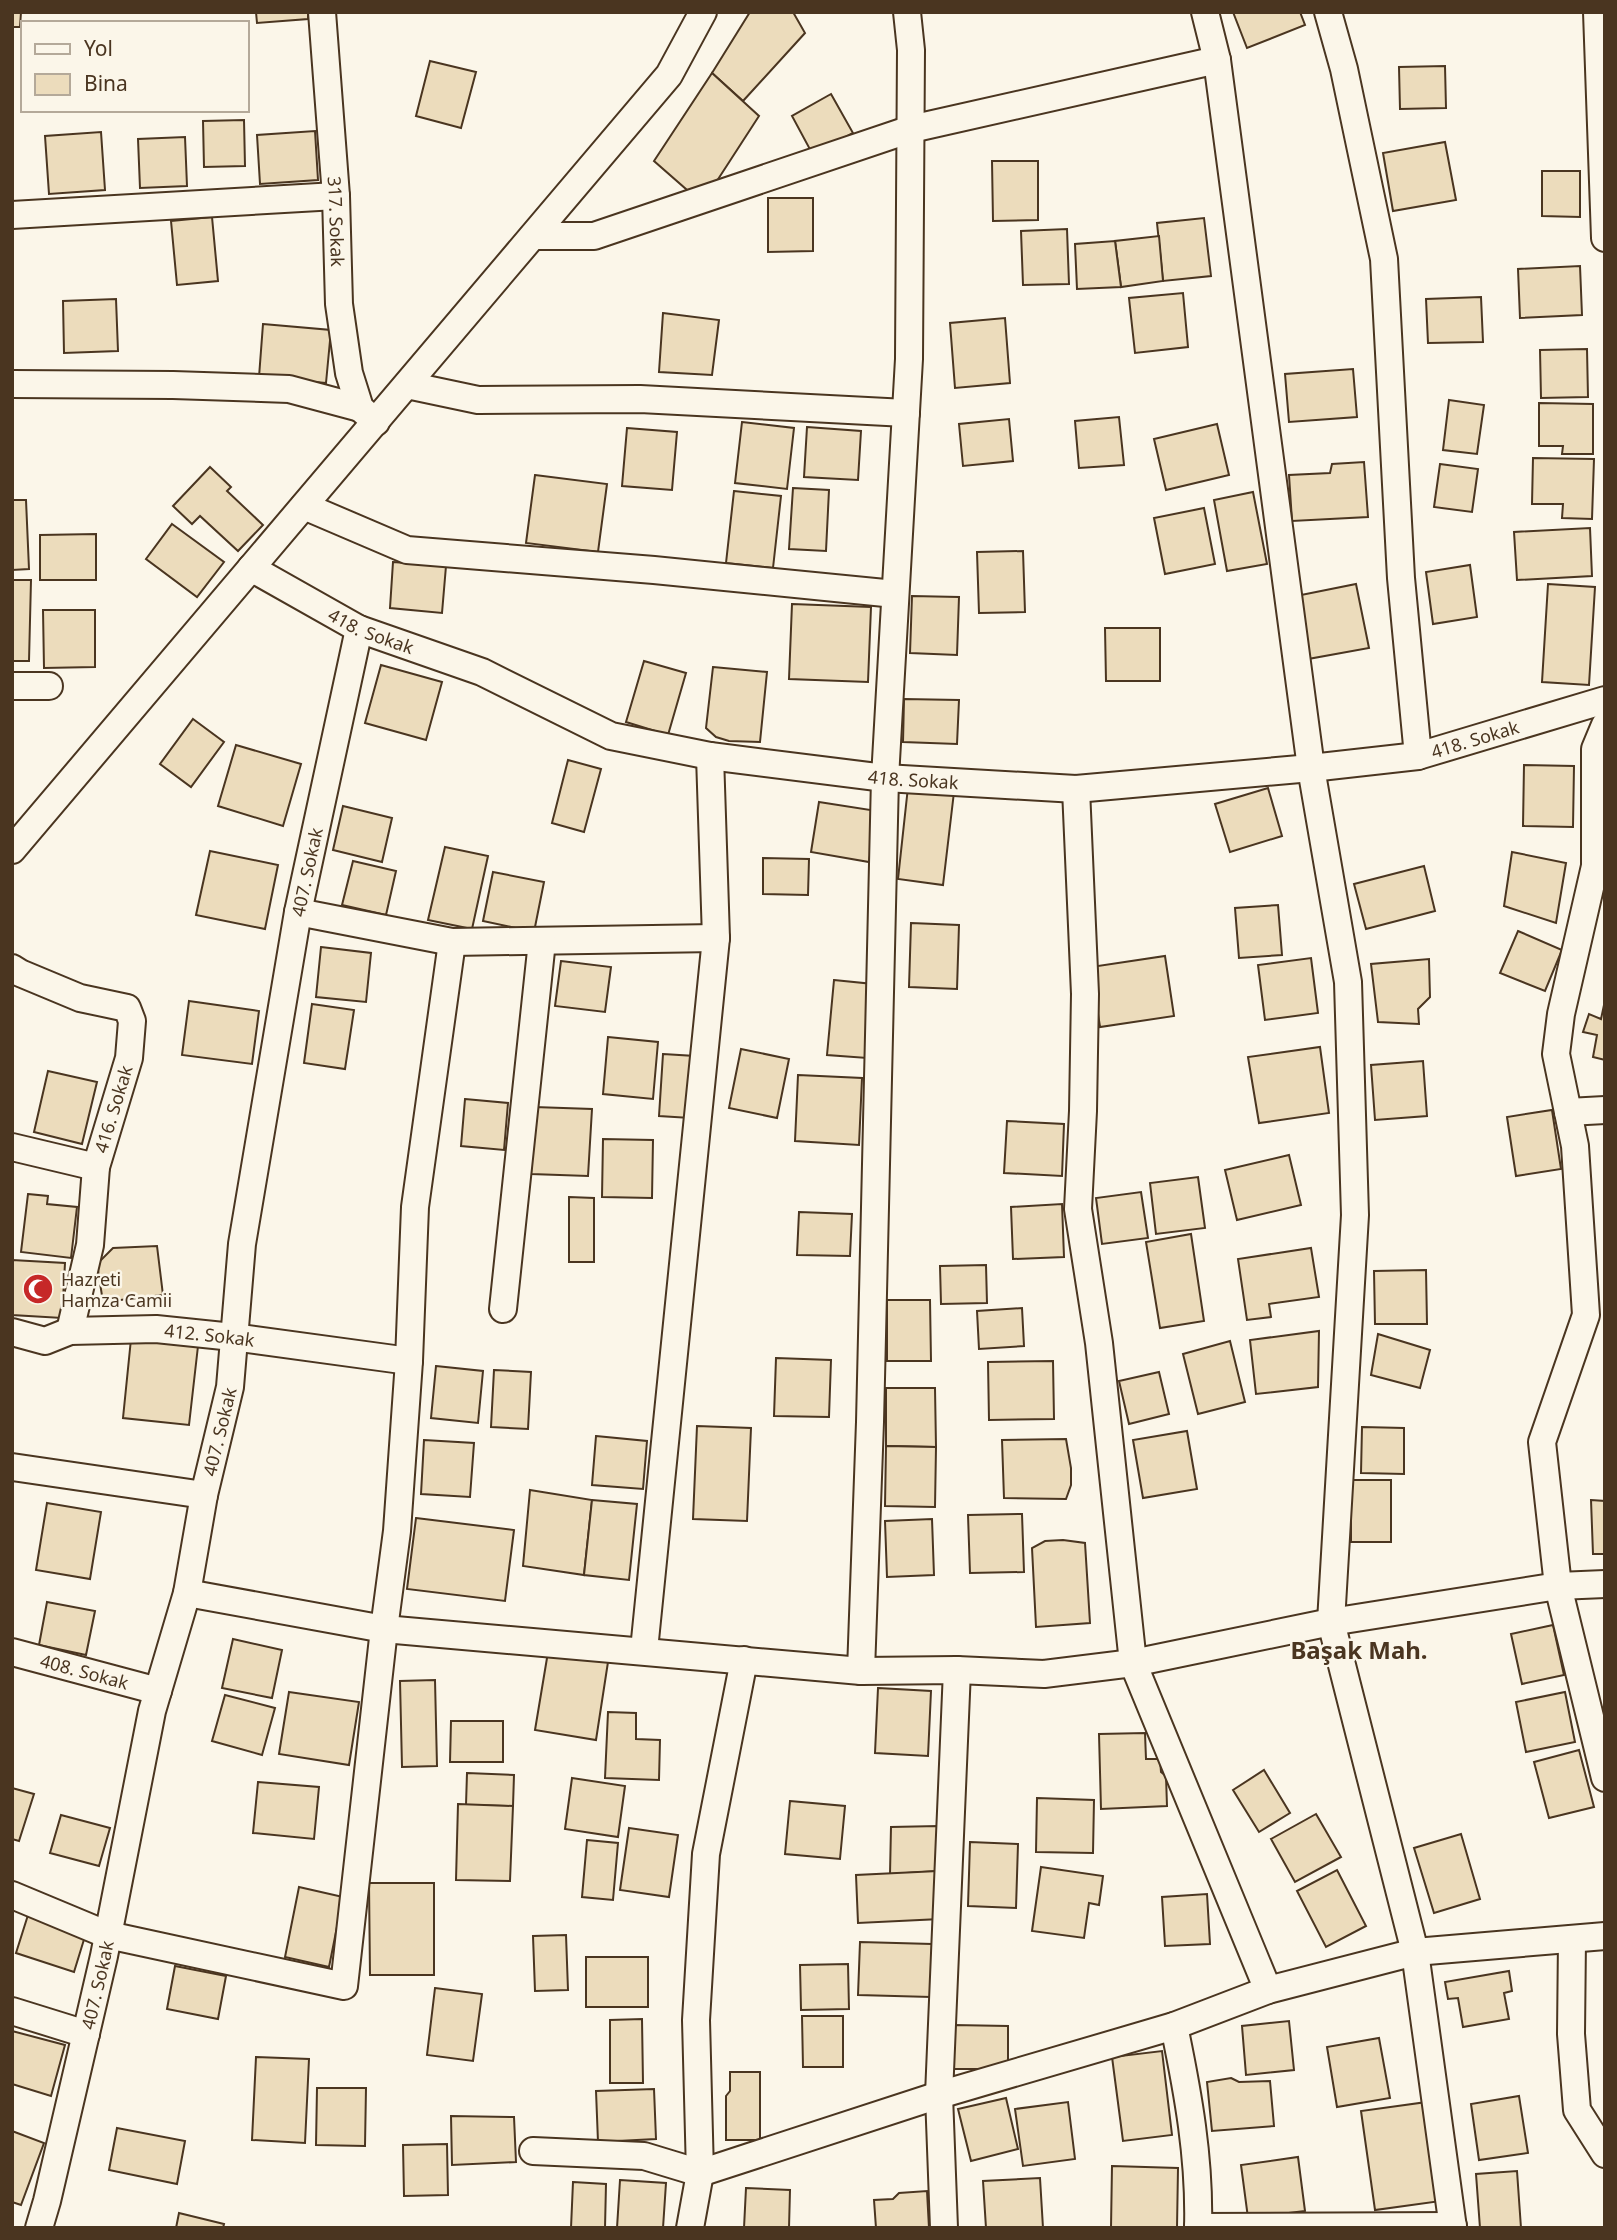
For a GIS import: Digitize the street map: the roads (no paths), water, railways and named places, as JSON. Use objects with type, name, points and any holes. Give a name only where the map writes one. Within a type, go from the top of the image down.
[{"type":"street","name":"317. Sokak","points":[[322,12],[336,196],[339,304],[349,373],[368,415]]},
{"type":"street","points":[[12,850],[304,506],[368,415],[407,385],[669,75],[704,12]]},
{"type":"street","points":[[861,1671],[870,1422],[885,778],[909,359],[911,50],[907,12]]},
{"type":"street","points":[[1174,2026],[1194,2134],[1199,2194],[1198,2227],[1453,2227],[1415,1952],[1331,1622],[1355,1215],[1348,982],[1311,768],[1217,60],[1205,12]]},
{"type":"street","points":[[1328,12],[1344,69],[1384,259],[1401,578],[1418,756]]},
{"type":"street","points":[[1597,12],[1605,238]]},
{"type":"street","points":[[533,236],[594,236],[911,129],[1217,60]]},
{"type":"street","points":[[12,215],[336,196]]},
{"type":"street","points":[[12,384],[289,389],[368,415]]},
{"type":"street","points":[[407,385],[478,400],[640,399],[906,413]]},
{"type":"street","points":[[304,506],[407,550],[654,569],[895,594]]},
{"type":"street","name":"418. Sokak","points":[[251,569],[359,629],[482,672],[611,736],[710,757],[885,778],[1076,789],[1311,768],[1418,756],[1605,700]]},
{"type":"street","name":"407. Sokak","points":[[39,2228],[108,1935],[158,1691],[187,1593],[204,1495],[230,1387],[242,1244],[298,912],[359,629]]},
{"type":"street","points":[[12,686],[49,685]]},
{"type":"street","points":[[1605,725],[1595,748],[1595,866],[1561,1014],[1556,1054],[1575,1146],[1586,1315],[1542,1442],[1558,1586],[1605,1778]]},
{"type":"street","points":[[644,1650],[716,938],[710,757]]},
{"type":"street","points":[[1076,789],[1085,994],[1078,1209],[1099,1343],[1133,1663],[1268,1990]]},
{"type":"street","points":[[298,912],[452,942],[716,938]]},
{"type":"street","points":[[503,1310],[542,941]]},
{"type":"street","points":[[12,1895],[108,1935],[344,1986],[397,1531],[409,1361],[415,1207],[452,942]]},
{"type":"street","name":"416. Sokak","points":[[12,968],[80,998],[127,1008],[132,1021],[129,1058],[96,1167],[90,1245],[70,1331]]},
{"type":"street","points":[[1568,1112],[1605,1110]]},
{"type":"street","points":[[12,1147],[96,1167]]},
{"type":"street","name":"412. Sokak","points":[[12,1332],[45,1341],[70,1331],[156,1329],[233,1336],[409,1361]]},
{"type":"street","points":[[12,1466],[204,1495]]},
{"type":"street","points":[[187,1593],[384,1629],[861,1671],[957,1670],[1044,1674],[1133,1663],[1331,1622],[1558,1586],[1605,1584]]},
{"type":"street","name":"408. Sokak","points":[[12,1652],[158,1691]]},
{"type":"street","points":[[690,2228],[699,2172],[696,2020],[706,1854],[744,1660]]},
{"type":"street","points":[[944,2228],[939,2095],[957,1670]]},
{"type":"street","points":[[533,2151],[644,2156],[699,2172],[939,2095],[1174,2026],[1268,1990],[1415,1952],[1605,1936]]},
{"type":"street","points":[[1572,1939],[1571,2034],[1577,2110],[1605,2154]]},
{"type":"street","points":[[12,2011],[86,2034]]},
{"type":"place","name":"Hazreti Hamza Camii","points":[[38,1289]]},
{"type":"district","name":"Başak Mah.","points":[[1359,1649]]}]
